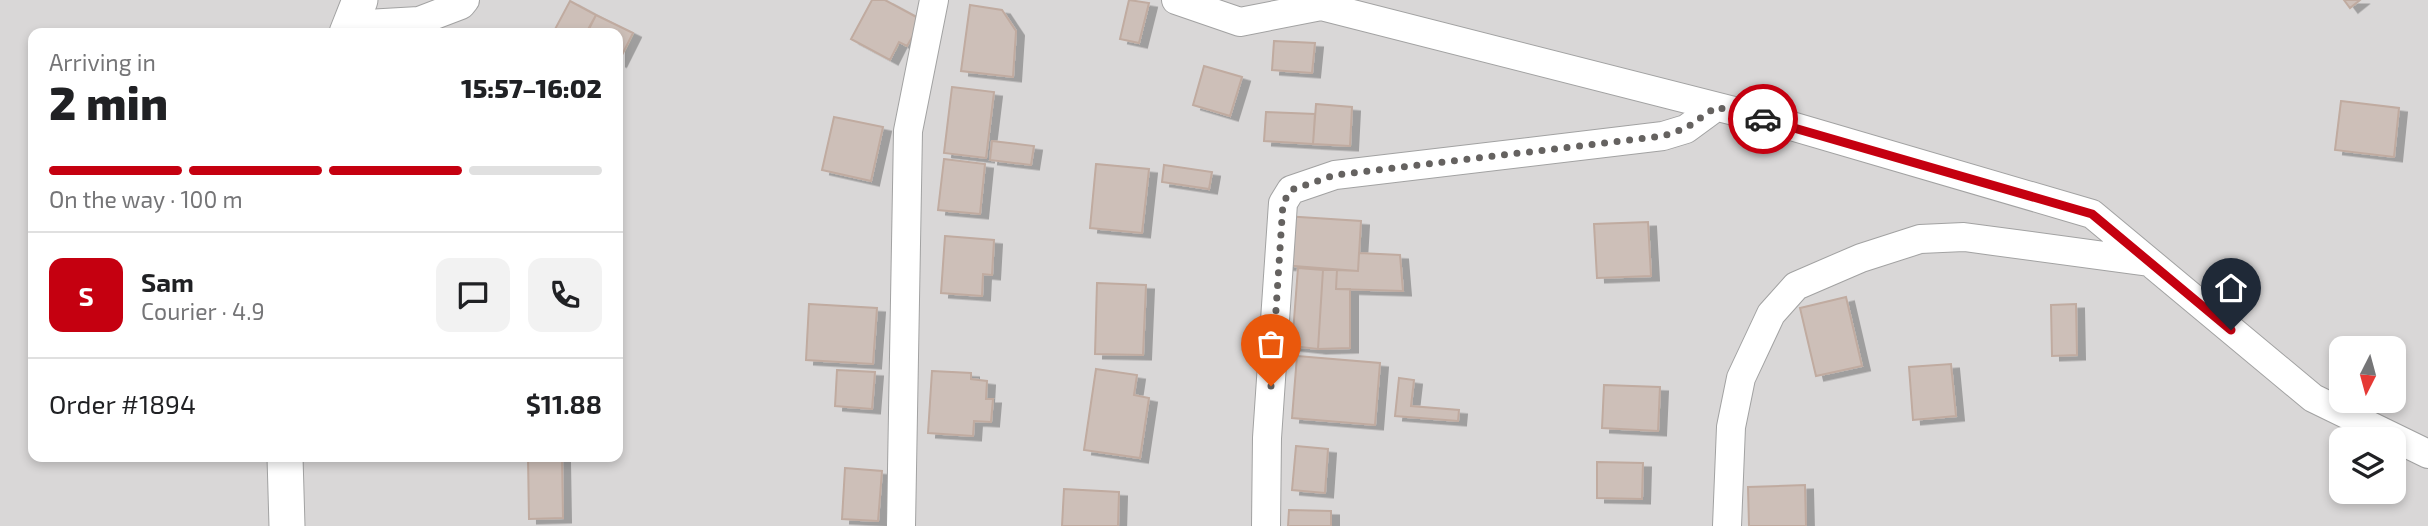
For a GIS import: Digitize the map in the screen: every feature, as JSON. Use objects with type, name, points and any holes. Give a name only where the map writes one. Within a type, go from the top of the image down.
[{"type":"street","points":[[352,19],[419,21],[461,5],[465,0]]},
{"type":"street","points":[[901,526],[908,131],[934,0]]},
{"type":"street","points":[[1176,0],[1240,22],[1314,3],[1716,107],[2092,214],[2313,398],[2428,454]]},
{"type":"street","points":[[1266,526],[1267,438],[1283,203],[1291,190],[1335,175],[1663,136],[1686,128],[1716,107]]},
{"type":"street","points":[[1727,526],[1731,427],[1741,378],[1771,314],[1796,286],[1861,258],[1920,239],[1964,237],[2150,262]]},
{"type":"street","points":[[285,462],[287,526]]},
{"type":"shaded area","points":[[0,0],[2428,0],[2428,526],[0,526]]},
{"type":"building","points":[[872,0],[885,0],[922,20],[907,46],[899,42],[890,60],[851,39]]},
{"type":"building","points":[[1129,0],[1149,3],[1139,43],[1120,39]]},
{"type":"building","points":[[2344,0],[2360,0],[2350,8]]},
{"type":"building","points":[[570,1],[596,15],[589,28],[556,28]]},
{"type":"building","points":[[970,5],[1002,10],[1016,31],[1013,77],[961,71]]},
{"type":"building","points":[[596,15],[623,28],[590,28]]},
{"type":"building","points":[[623,28],[633,33],[623,53]]},
{"type":"building","points":[[1274,41],[1315,43],[1312,73],[1272,70]]},
{"type":"building","points":[[1204,66],[1242,77],[1230,116],[1193,105]]},
{"type":"building","points":[[952,87],[994,92],[986,158],[944,153]]},
{"type":"building","points":[[2341,101],[2399,108],[2394,157],[2335,150]]},
{"type":"building","points":[[1316,104],[1352,107],[1350,146],[1313,144]]},
{"type":"building","points":[[1266,112],[1315,114],[1313,144],[1264,141]]},
{"type":"building","points":[[834,117],[883,127],[871,181],[822,170]]},
{"type":"building","points":[[992,141],[1034,146],[1031,165],[990,160]]},
{"type":"building","points":[[944,159],[985,164],[980,214],[938,210]]},
{"type":"building","points":[[1096,164],[1149,169],[1142,233],[1090,228]]},
{"type":"building","points":[[1164,165],[1212,172],[1209,189],[1162,182]]},
{"type":"building","points":[[1284,216],[1361,221],[1358,271],[1281,265]]},
{"type":"building","points":[[1648,222],[1651,276],[1597,278],[1594,224]]},
{"type":"building","points":[[945,236],[994,240],[992,275],[983,274],[982,296],[941,293]]},
{"type":"building","points":[[1359,253],[1400,255],[1403,291],[1336,289],[1337,270],[1358,271]]},
{"type":"building","points":[[1298,268],[1323,270],[1318,349],[1292,346]]},
{"type":"building","points":[[1323,270],[1337,270],[1336,289],[1350,289],[1350,348],[1318,349]]},
{"type":"building","points":[[1097,283],[1146,285],[1143,355],[1095,354]]},
{"type":"building","points":[[1846,297],[1862,366],[1816,376],[1800,308]]},
{"type":"building","points":[[809,304],[877,308],[873,364],[806,360]]},
{"type":"building","points":[[2076,304],[2077,355],[2052,356],[2051,305]]},
{"type":"building","points":[[1297,356],[1380,363],[1375,425],[1292,418]]},
{"type":"building","points":[[1951,364],[1956,416],[1913,420],[1909,367]]},
{"type":"building","points":[[1096,369],[1137,375],[1134,395],[1149,398],[1140,458],[1084,450]]},
{"type":"building","points":[[837,370],[875,372],[872,409],[835,406]]},
{"type":"building","points":[[932,371],[971,373],[971,379],[987,381],[986,399],[993,399],[991,422],[974,421],[973,436],[928,433]]},
{"type":"building","points":[[1399,378],[1414,380],[1411,406],[1459,410],[1458,421],[1395,416]]},
{"type":"building","points":[[1604,385],[1660,387],[1658,431],[1602,428]]},
{"type":"building","points":[[1296,446],[1328,449],[1325,493],[1292,490]]},
{"type":"building","points":[[528,462],[562,462],[563,518],[529,519]]},
{"type":"building","points":[[1597,462],[1643,463],[1642,499],[1597,498]]},
{"type":"building","points":[[845,468],[882,471],[878,521],[842,519]]},
{"type":"building","points":[[1805,485],[1806,526],[1749,526],[1748,487]]},
{"type":"building","points":[[1064,489],[1119,492],[1118,526],[1062,526]]},
{"type":"building","points":[[1289,510],[1331,511],[1331,526],[1288,526]]},
{"type":"way so far","points":[[1271,386],[1283,203],[1291,190],[1309,181],[1335,175],[1663,136],[1686,128],[1716,107],[1763,119]]},
{"type":"route","points":[[1763,119],[2092,214],[2231,330]]}]
